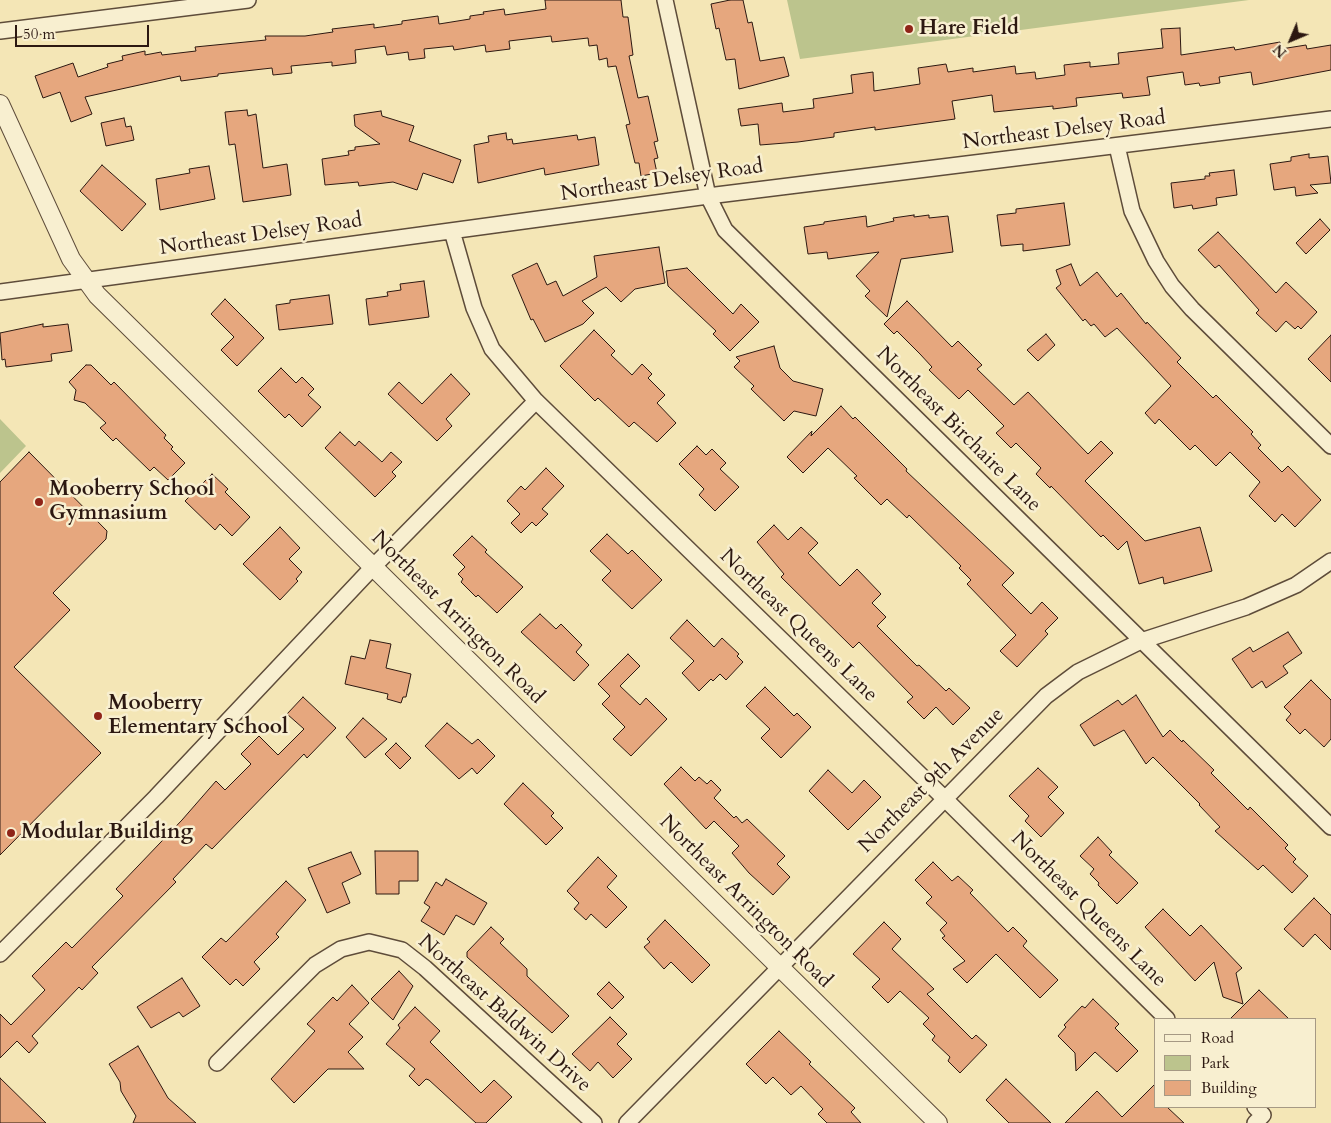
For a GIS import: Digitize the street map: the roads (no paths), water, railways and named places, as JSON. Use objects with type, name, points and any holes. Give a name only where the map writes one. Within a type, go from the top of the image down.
[{"type":"street","points":[[0,31],[183,4],[248,0]]},
{"type":"street","name":"Northeast Birchaire Lane","points":[[665,0],[708,196],[725,230],[1331,827]]},
{"type":"street","name":"Northeast Arrington Road","points":[[0,104],[71,259],[84,280],[110,309],[938,1123]]},
{"type":"street","name":"Northeast Delsey Road","points":[[0,292],[708,196],[1331,119]]},
{"type":"street","points":[[1117,146],[1132,211],[1156,261],[1172,286],[1192,309],[1331,446]]},
{"type":"street","name":"Northeast Queens Lane","points":[[452,231],[474,308],[492,349],[536,401],[945,799],[1166,1018]]},
{"type":"street","points":[[0,954],[156,797],[373,567],[536,401]]},
{"type":"street","name":"Northeast 9th Avenue","points":[[627,1123],[1046,696],[1078,672],[1141,640],[1246,607],[1296,584],[1331,561]]},
{"type":"street","name":"Northeast Baldwin Drive","points":[[217,1063],[315,965],[341,950],[369,942],[402,950],[425,968],[594,1123]]},
{"type":"place","name":"Hare Field","points":[[909,29]]},
{"type":"place","name":"Mooberry School Gymnasium","points":[[39,502]]},
{"type":"place","name":"Mooberry Elementary School","points":[[98,716]]},
{"type":"place","name":"Modular Building","points":[[11,833]]}]
